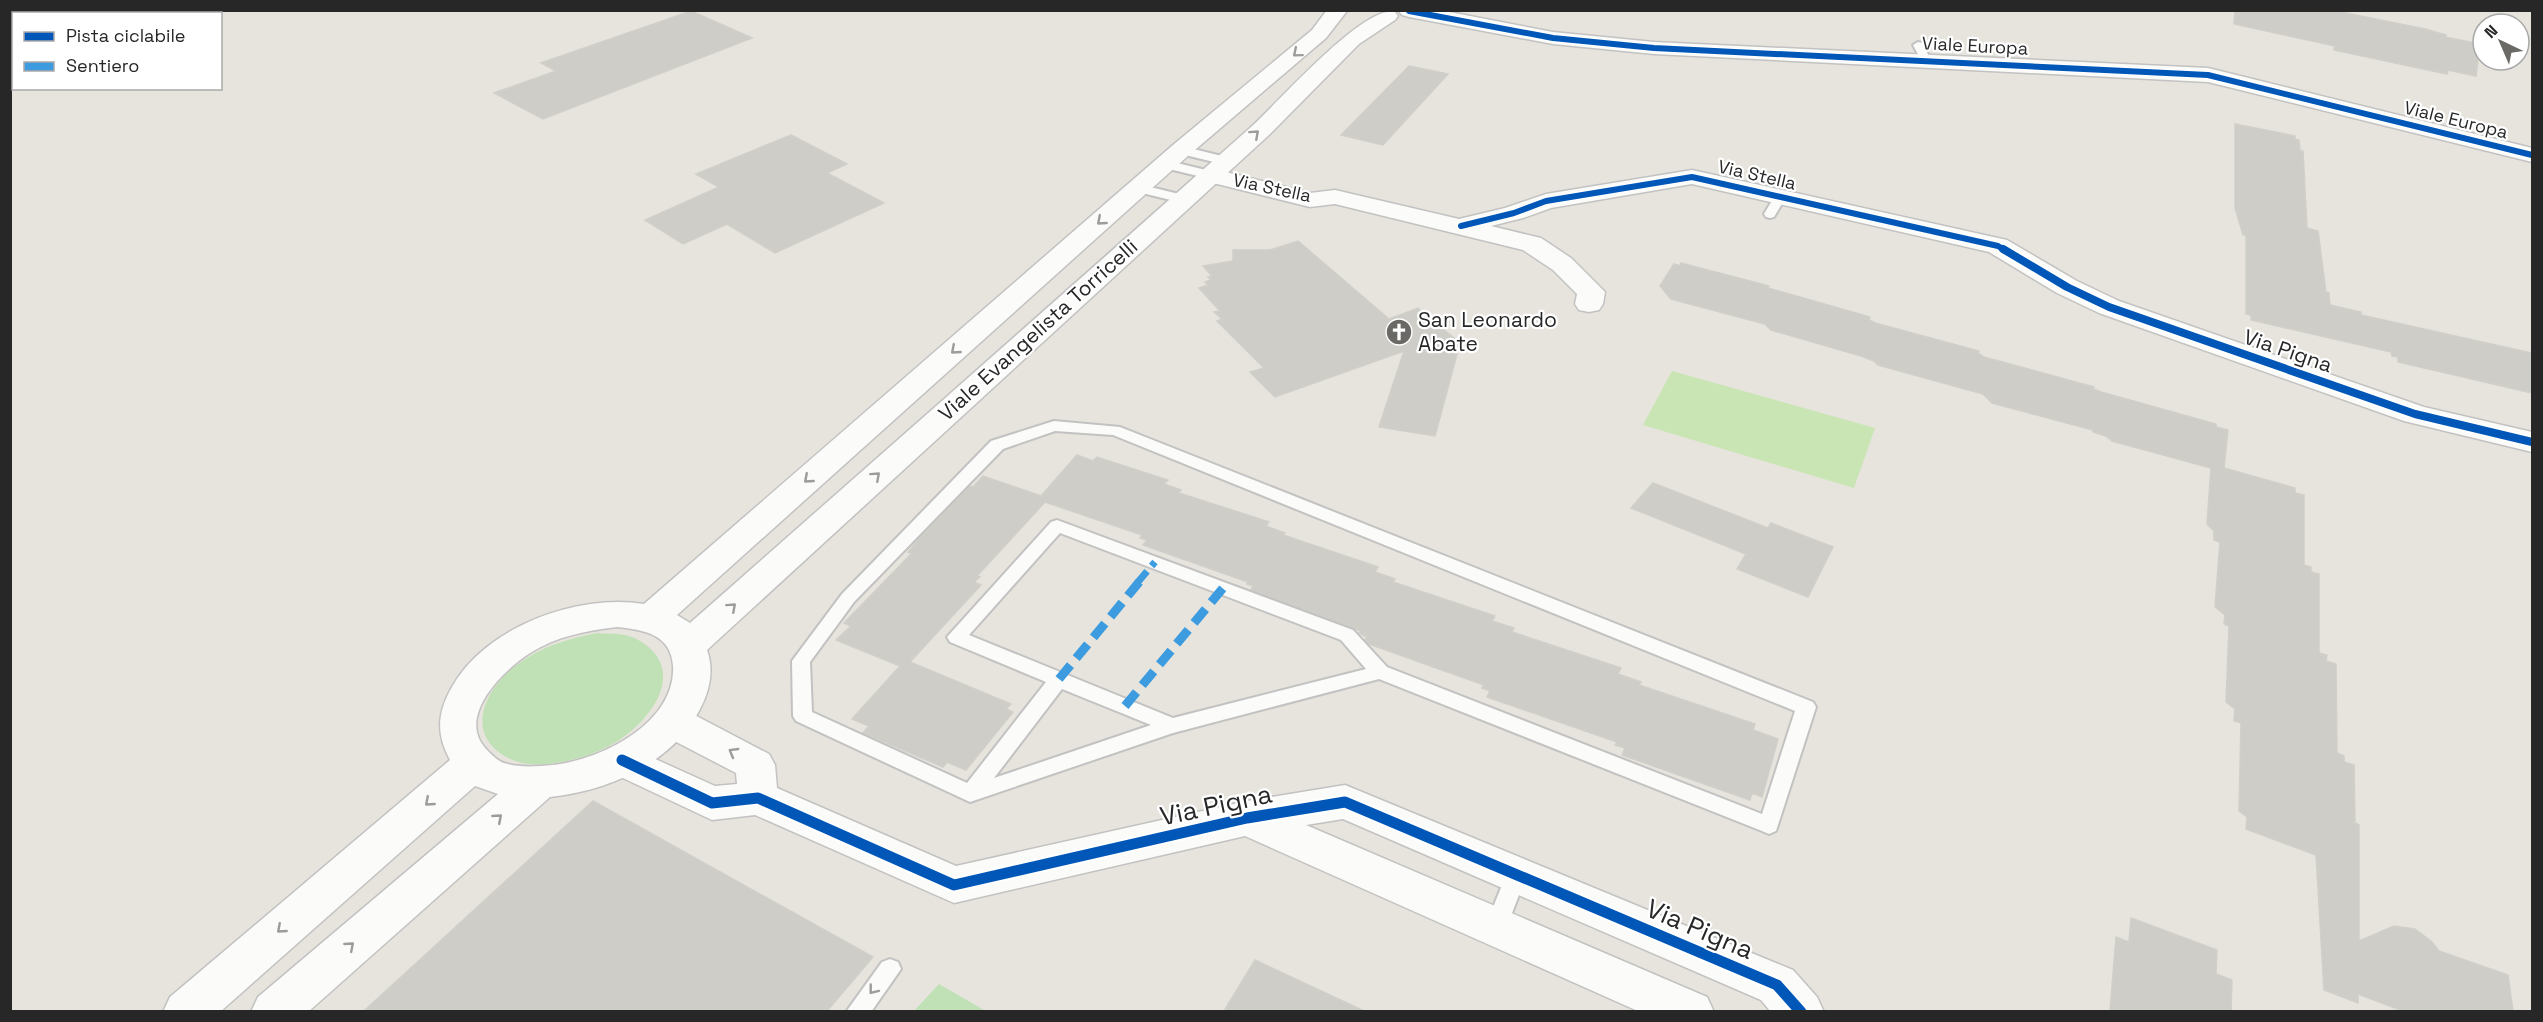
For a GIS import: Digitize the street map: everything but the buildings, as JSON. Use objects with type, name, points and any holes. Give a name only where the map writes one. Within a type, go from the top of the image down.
[{"type":"street","name":"Viale Europa","points":[[1484,10],[1584,28],[2208,75],[2532,155]]},
{"type":"street","name":"Viale Evangelista Torricelli","points":[[651,618],[1173,157],[1319,34],[1336,11],[1352,14],[1403,13]]},
{"type":"street","name":"Viale Europa","points":[[1403,13],[1553,38],[1620,45],[2194,57],[2532,140]]},
{"type":"street","name":"Viale Evangelista Torricelli","points":[[688,646],[1218,168],[1352,40],[1403,13]]},
{"type":"street","name":"Via Stella","points":[[1218,168],[1310,200],[1335,196],[1412,217],[1461,226],[1532,244],[1562,264],[1591,292],[1589,304]]},
{"type":"street","name":"Via Stella","points":[[1461,226],[1514,213],[1562,215],[1681,194],[1775,206],[1994,266],[2040,271]]},
{"type":"street","name":"Via Pigna","points":[[2040,271],[2109,307],[2415,414],[2532,442]]},
{"type":"street","points":[[617,614],[651,618],[673,629],[688,646],[694,673],[688,698],[673,722],[622,760],[581,777],[539,783],[512,782],[490,775],[473,764],[459,740],[460,711],[476,681],[503,653],[538,632],[578,618],[617,614]]},
{"type":"street","points":[[622,760],[712,803],[758,798],[755,765],[673,722]]},
{"type":"street","points":[[186,1011],[473,764]]},
{"type":"street","points":[[274,1011],[539,783]]},
{"type":"street","name":"Via Pigna","points":[[758,798],[954,885],[1247,819],[1345,802],[1777,985],[1802,1011]]},
{"type":"street","name":"Via Pigna","points":[[1247,819],[1691,1011]]},
{"type":"lane","points":[[1173,157],[1218,168]]},
{"type":"lane","points":[[1173,157],[1218,168]]},
{"type":"lane","points":[[1138,188],[1183,199]]},
{"type":"lane","points":[[1172,726],[956,637],[1057,525],[1347,634],[1380,672],[1769,825],[1806,707],[1115,430],[1054,426],[997,445],[848,598],[801,661],[803,716],[970,794],[1172,726],[1380,672]]},
{"type":"lane","points":[[970,794],[1059,679]]},
{"type":"lane","points":[[1496,927],[1516,874]]},
{"type":"lane","points":[[856,1011],[890,969]]},
{"type":"green space","points":[[1672,371],[1875,428],[1854,488],[1643,425]]},
{"type":"green space","points":[[597,633],[622,634],[636,639],[652,650],[660,662],[663,675],[661,688],[656,701],[638,725],[616,742],[596,752],[552,764],[520,763],[496,750],[487,740],[483,728],[483,716],[491,693],[499,682],[508,672],[536,652]]},
{"type":"green space","points":[[939,984],[984,1010],[984,1011],[914,1011]]},
{"type":"marked path","points":[[1059,679],[1155,562]]},
{"type":"marked path","points":[[1125,706],[1223,588]]},
{"type":"cycle path","points":[[1409,11],[1553,38],[1654,48],[2208,75],[2532,155]]},
{"type":"cycle path","points":[[1461,226],[1514,213],[1546,201],[1692,177],[1998,246],[2067,287],[2109,307],[2415,414],[2532,442]]},
{"type":"cycle path","points":[[622,760],[712,803],[758,798],[954,885],[1247,818],[1345,802],[1777,985],[1801,1012]]},
{"type":"place","name":"San Leonardo Abate","points":[[1399,332]]}]
